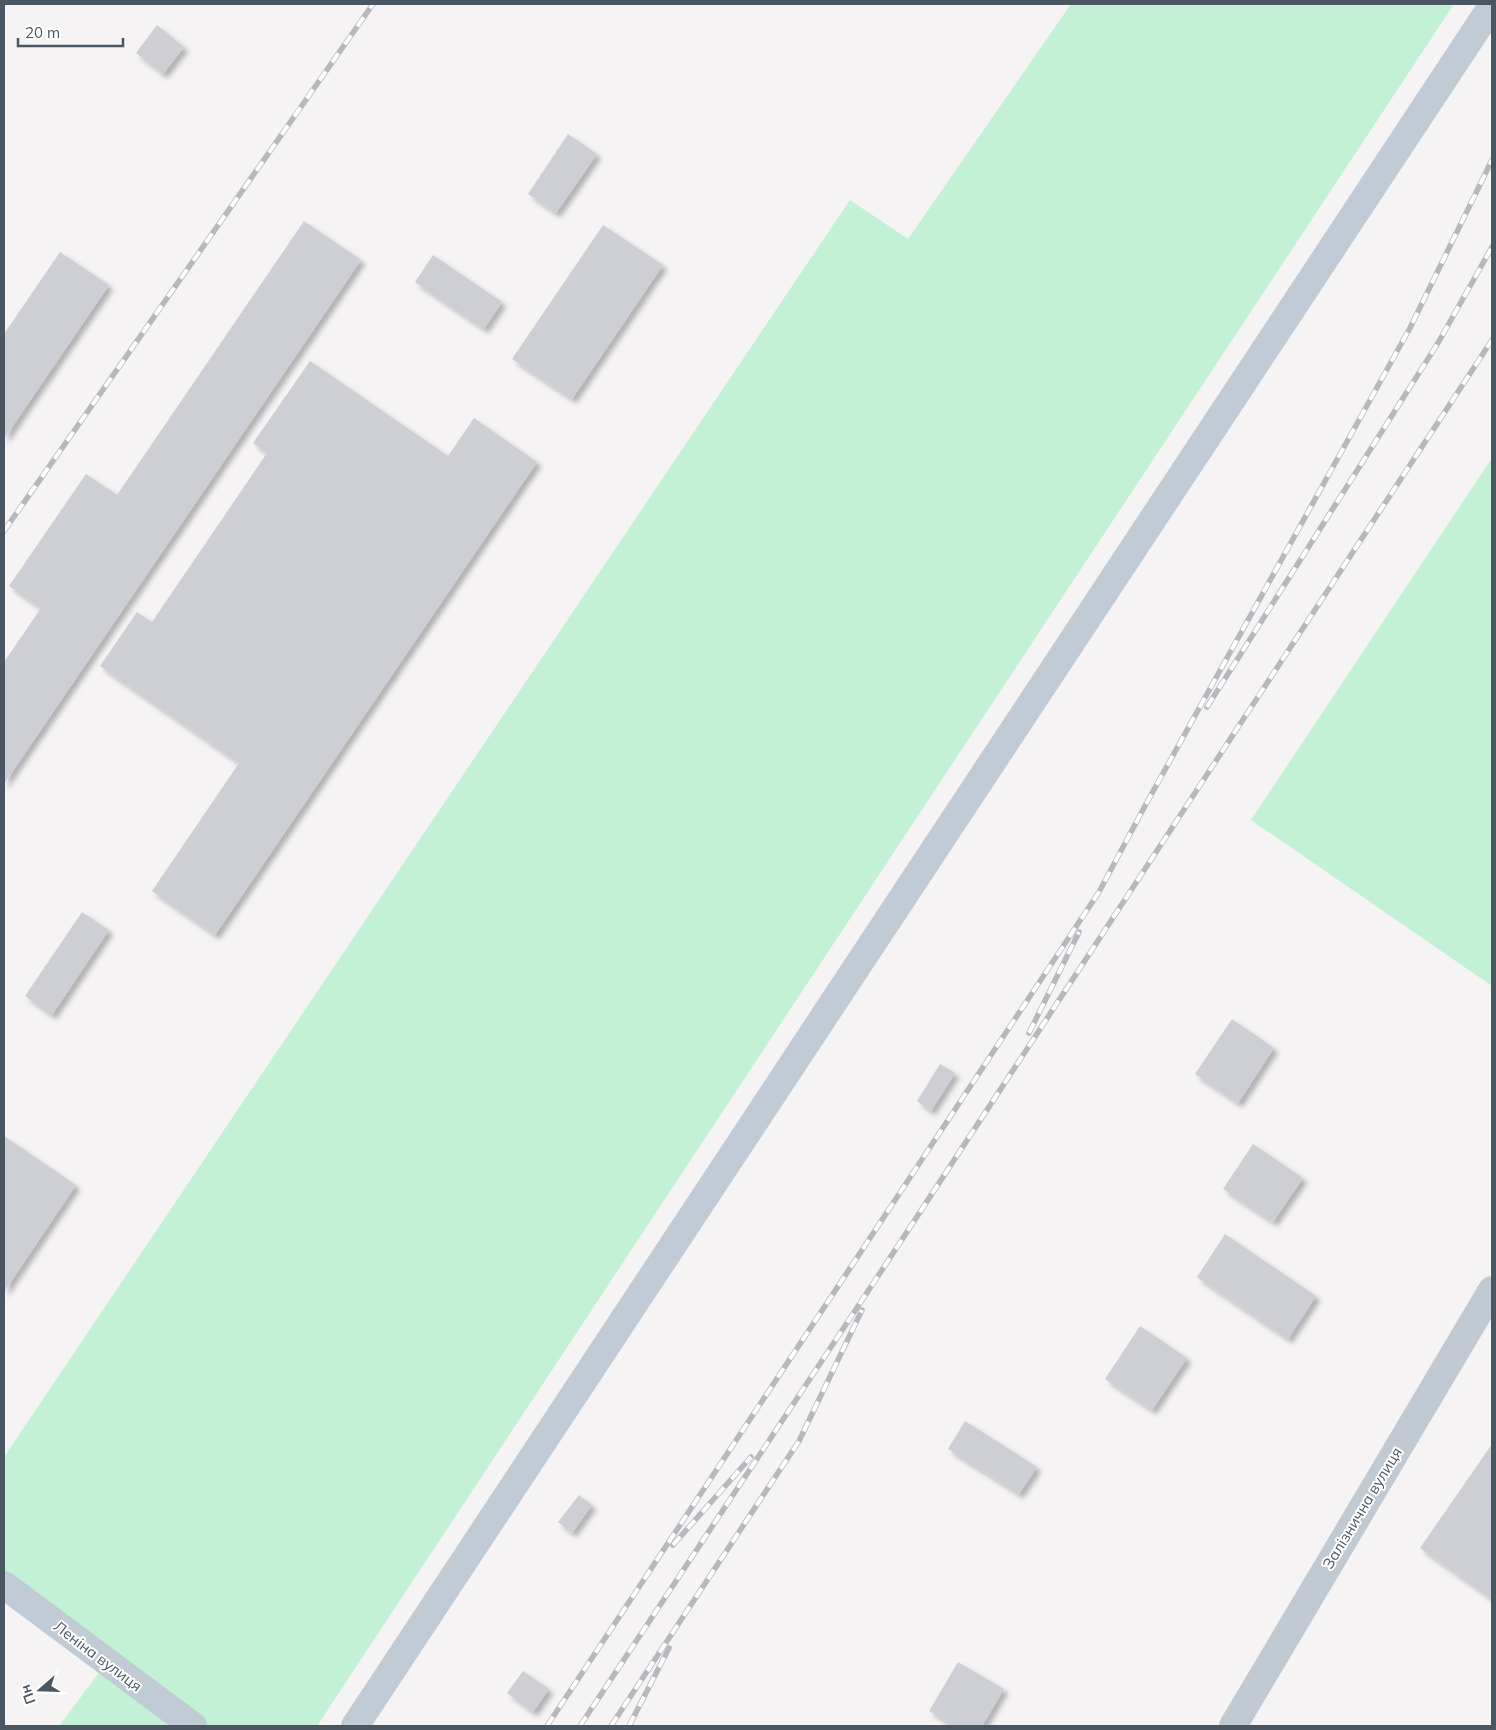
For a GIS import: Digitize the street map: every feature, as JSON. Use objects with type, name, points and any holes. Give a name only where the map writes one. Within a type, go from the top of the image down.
[{"type":"street","points":[[355,1726],[1492,6]]},
{"type":"street","name":"Залізнична вулиця","points":[[1233,1726],[1492,1290]]},
{"type":"street","name":"Леніна вулиця","points":[[4,1585],[193,1726]]},
{"type":"green space","points":[[1071,4],[1454,4],[317,1726],[59,1726],[107,1662],[4,1585],[4,1457],[850,200],[908,239]]},
{"type":"green space","points":[[1492,458],[1492,986],[1251,820]]},
{"type":"building","points":[[157,25],[184,47],[163,74],[136,53]]},
{"type":"building","points":[[568,134],[597,154],[556,213],[528,194]]},
{"type":"building","points":[[304,221],[361,260],[4,784],[4,662],[41,608],[9,586],[86,474],[117,495]]},
{"type":"building","points":[[603,225],[663,265],[572,399],[512,359]]},
{"type":"building","points":[[60,252],[109,285],[4,439],[4,334]]},
{"type":"building","points":[[433,255],[502,302],[484,329],[415,282]]},
{"type":"building","points":[[310,361],[448,456],[474,418],[537,462],[215,935],[152,891],[239,763],[100,666],[137,612],[152,622],[267,453],[253,443]]},
{"type":"building","points":[[82,912],[109,930],[52,1015],[25,996]]},
{"type":"building","points":[[1232,1019],[1274,1048],[1238,1103],[1195,1074]]},
{"type":"building","points":[[940,1064],[955,1073],[931,1111],[917,1101]]},
{"type":"building","points":[[4,1136],[76,1185],[4,1292]]},
{"type":"building","points":[[1253,1144],[1303,1178],[1273,1222],[1223,1189]]},
{"type":"building","points":[[1225,1234],[1316,1296],[1288,1339],[1197,1277]]},
{"type":"building","points":[[1140,1326],[1187,1358],[1152,1410],[1105,1379]]},
{"type":"building","points":[[965,1421],[1037,1467],[1019,1494],[948,1449]]},
{"type":"building","points":[[1492,1444],[1492,1599],[1420,1548]]},
{"type":"building","points":[[579,1495],[592,1505],[572,1533],[558,1522]]},
{"type":"building","points":[[958,1662],[1004,1689],[982,1726],[955,1726],[929,1711]]},
{"type":"building","points":[[523,1671],[549,1689],[533,1712],[507,1693]]},
{"type":"railway","points":[[4,531],[373,4]]},
{"type":"railway","points":[[547,1726],[1099,892],[1410,328],[1492,160]]},
{"type":"railway","points":[[1207,707],[1438,343],[1492,247]]},
{"type":"railway","points":[[580,1726],[880,1273],[1492,340]]},
{"type":"railway","points":[[1029,1033],[1079,932]]},
{"type":"railway","points":[[611,1726],[799,1441],[862,1310]]},
{"type":"railway","points":[[673,1545],[751,1457]]},
{"type":"railway","points":[[629,1726],[669,1648]]}]
